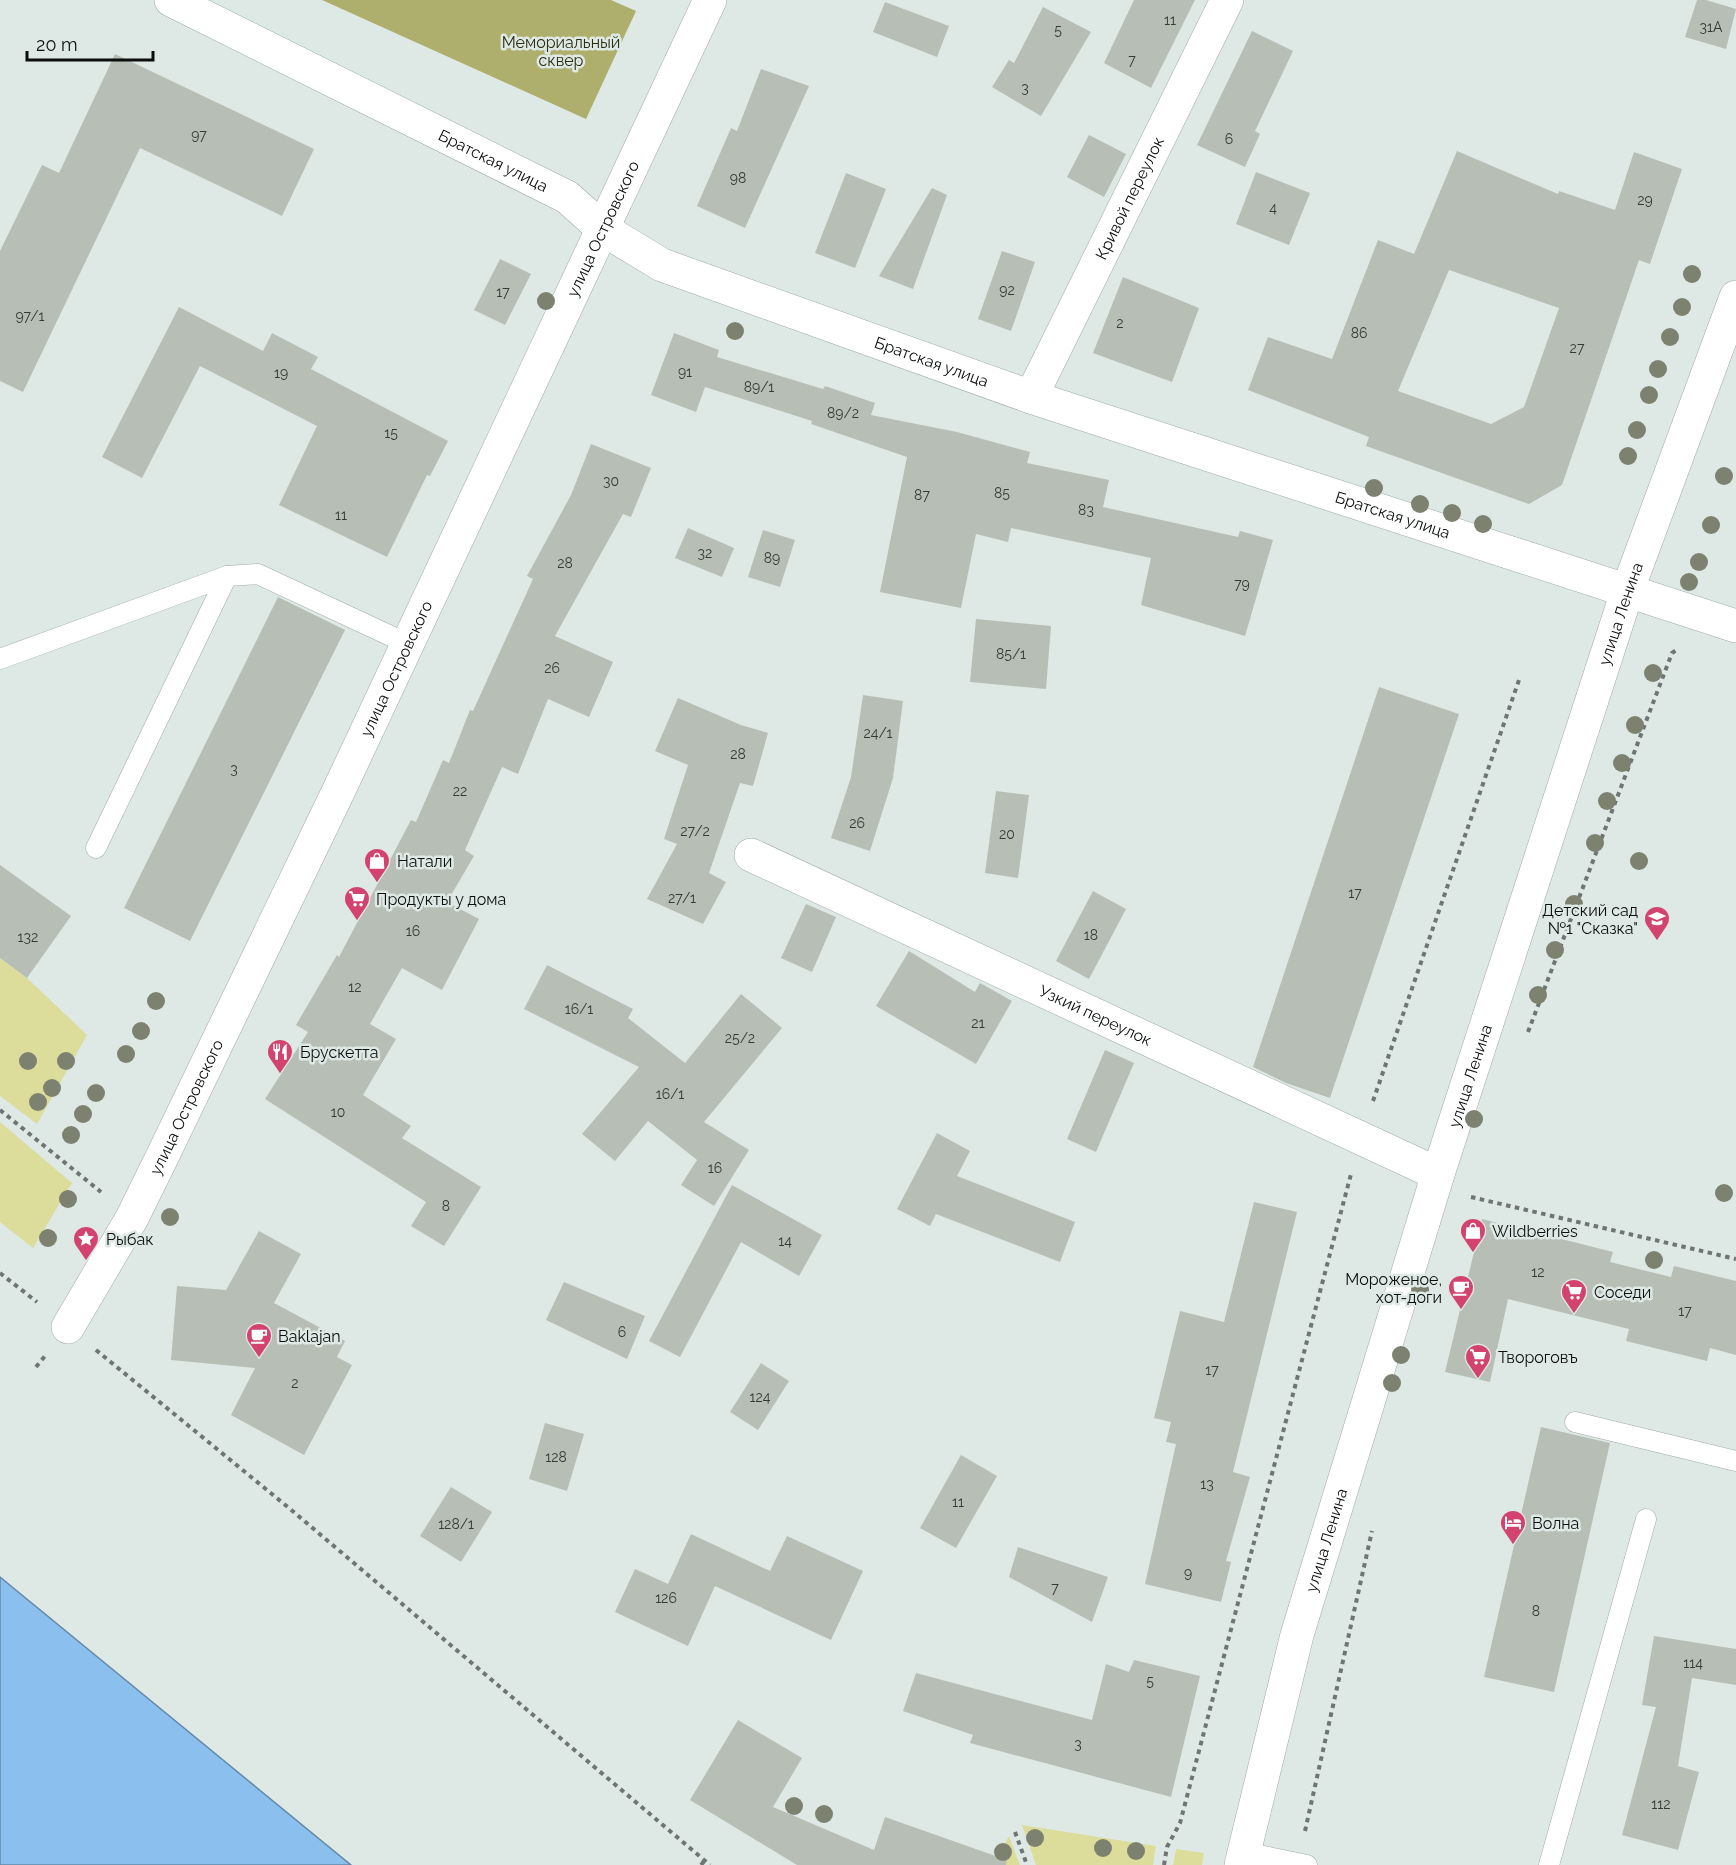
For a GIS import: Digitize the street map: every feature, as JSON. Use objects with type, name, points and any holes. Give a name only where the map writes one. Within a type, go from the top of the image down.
[{"type":"street","name":"Братская улица","points":[[171,0],[567,197],[604,230],[662,265],[1031,397],[1628,589],[1736,626]]},
{"type":"street","name":"улица Островского","points":[[68,1327],[132,1218],[408,644],[710,0]]},
{"type":"street","name":"Кривой переулок","points":[[1031,397],[1227,0]]},
{"type":"street","name":"улица Ленина","points":[[1242,1858],[1297,1635],[1438,1174],[1628,589],[1736,297]]},
{"type":"street","name":"Узкий переулок","points":[[751,855],[1438,1174]]},
{"type":"lane","points":[[0,659],[227,576],[258,574],[408,644]]},
{"type":"lane","points":[[96,848],[227,576]]},
{"type":"lane","points":[[1575,1422],[1736,1461]]},
{"type":"lane","points":[[1549,1865],[1646,1519]]},
{"type":"lane","points":[[1242,1858],[1303,1864]]},
{"type":"path","points":[[1524,1041],[1672,653],[1693,636],[1700,615]]},
{"type":"path","points":[[1164,1865],[1167,1847],[1180,1824],[1360,1138],[1519,680]]},
{"type":"path","points":[[0,1110],[132,1218]]},
{"type":"path","points":[[1465,1196],[1736,1258]]},
{"type":"path","points":[[0,1273],[289,1508],[710,1865]]},
{"type":"path","points":[[1303,1864],[1373,1526]]},
{"type":"path","points":[[1015,1832],[1027,1865]]},
{"type":"path","points":[[701,1865],[705,1860]]},
{"type":"green space","name":"Мемориальный сквер","points":[[322,0],[611,0],[636,11],[586,119]]},
{"type":"green space","points":[[0,958],[27,978],[87,1035],[37,1124],[0,1096]]},
{"type":"green space","points":[[0,1122],[72,1183],[33,1248],[0,1222]]},
{"type":"green space","points":[[1022,1825],[1156,1846],[1153,1865],[1036,1865]]},
{"type":"green space","points":[[1009,1836],[1020,1865],[994,1865]]},
{"type":"green space","points":[[1176,1849],[1204,1853],[1202,1865],[1173,1865]]},
{"type":"water","points":[[0,1577],[351,1865],[0,1865]]},
{"type":"building","points":[[1134,0],[1195,0],[1151,88],[1104,63]]},
{"type":"building","points":[[1697,0],[1706,0],[1736,9],[1726,49],[1685,37]]},
{"type":"building","points":[[885,2],[949,26],[937,57],[873,32]]},
{"type":"building","points":[[1043,7],[1091,32],[1041,116],[992,87],[1009,60],[1014,63]]},
{"type":"building","points":[[1252,31],[1293,51],[1255,131],[1260,134],[1245,167],[1197,145]]},
{"type":"building","points":[[115,54],[314,149],[282,216],[140,148],[23,392],[0,381],[0,251],[42,165],[59,173]]},
{"type":"building","points":[[761,69],[809,86],[745,228],[697,206],[731,128],[737,131]]},
{"type":"building","points":[[1089,135],[1126,154],[1104,197],[1067,177]]},
{"type":"building","points":[[1457,151],[1558,194],[1559,191],[1615,210],[1634,152],[1682,169],[1650,264],[1639,260],[1562,485],[1529,504],[1366,446],[1369,437],[1248,390],[1268,337],[1332,359],[1378,240],[1414,254]],"holes":[[[1449,270],[1559,308],[1524,407],[1491,424],[1398,391]]]},
{"type":"building","points":[[1256,172],[1310,193],[1289,245],[1236,224]]},
{"type":"building","points":[[846,173],[886,189],[855,268],[815,253]]},
{"type":"building","points":[[932,188],[947,195],[913,289],[879,276]]},
{"type":"building","points":[[1002,251],[1035,262],[1011,331],[978,319]]},
{"type":"building","points":[[500,259],[531,274],[505,325],[474,310]]},
{"type":"building","points":[[1123,277],[1199,308],[1172,382],[1093,353]]},
{"type":"building","points":[[179,307],[263,351],[272,333],[318,357],[311,369],[448,441],[430,476],[427,475],[387,557],[279,505],[317,426],[200,366],[142,478],[102,457]]},
{"type":"building","points":[[674,333],[719,350],[717,357],[823,389],[825,386],[875,403],[871,415],[957,432],[1030,452],[1027,463],[1109,480],[1103,507],[1238,537],[1240,531],[1273,540],[1245,636],[1141,605],[1151,558],[1011,528],[1008,542],[976,534],[961,608],[880,592],[907,457],[811,424],[812,421],[705,387],[696,412],[651,395]]},
{"type":"building","points":[[591,444],[651,468],[631,517],[623,514],[555,636],[613,662],[589,717],[548,699],[518,774],[502,767],[465,850],[474,856],[447,902],[479,919],[442,990],[402,968],[370,1024],[396,1039],[363,1095],[411,1126],[402,1138],[481,1187],[444,1246],[411,1226],[426,1202],[265,1099],[308,1032],[296,1025],[337,955],[339,957],[411,820],[416,822],[443,760],[449,763],[470,710],[473,711],[533,579],[527,576],[571,495]]},
{"type":"building","points":[[688,528],[734,548],[722,577],[675,558]]},
{"type":"building","points":[[763,530],[795,540],[780,587],[748,577]]},
{"type":"building","points":[[278,597],[345,630],[190,941],[124,908]]},
{"type":"building","points":[[976,619],[1051,626],[1046,689],[970,682]]},
{"type":"building","points":[[1379,687],[1459,714],[1330,1098],[1286,1083],[1253,1067]]},
{"type":"building","points":[[863,695],[903,701],[893,778],[870,851],[831,838],[851,777]]},
{"type":"building","points":[[678,698],[741,725],[768,733],[753,786],[740,783],[709,873],[726,882],[703,924],[647,899],[677,844],[664,839],[688,765],[655,751]]},
{"type":"building","points":[[996,791],[1029,795],[1018,878],[985,873]]},
{"type":"building","points":[[0,865],[71,916],[27,978],[0,958]]},
{"type":"building","points":[[1093,891],[1126,909],[1089,979],[1056,961]]},
{"type":"building","points":[[806,904],[836,917],[812,972],[781,958]]},
{"type":"building","points":[[909,951],[975,992],[980,983],[1012,1001],[976,1064],[876,1006]]},
{"type":"building","points":[[547,965],[633,1009],[628,1018],[685,1063],[741,994],[782,1028],[704,1122],[749,1150],[714,1206],[681,1185],[697,1160],[648,1121],[615,1161],[582,1134],[639,1067],[524,1009]]},
{"type":"building","points":[[1105,1050],[1134,1063],[1096,1152],[1067,1139]]},
{"type":"building","points":[[937,1133],[970,1151],[957,1176],[1075,1222],[1060,1262],[936,1214],[930,1226],[897,1209]]},
{"type":"building","points":[[732,1185],[822,1235],[799,1276],[741,1242],[680,1357],[649,1341]]},
{"type":"building","points":[[1254,1202],[1297,1212],[1233,1472],[1250,1477],[1226,1561],[1231,1562],[1221,1602],[1145,1584],[1176,1444],[1166,1442],[1171,1422],[1154,1418],[1180,1311],[1224,1322]]},
{"type":"building","points":[[1482,1219],[1613,1252],[1610,1262],[1671,1277],[1674,1266],[1736,1281],[1736,1355],[1710,1348],[1707,1361],[1626,1341],[1629,1329],[1508,1299],[1490,1382],[1445,1372]]},
{"type":"building","points":[[259,1231],[301,1254],[274,1303],[345,1341],[337,1357],[352,1365],[304,1455],[231,1415],[255,1368],[171,1360],[177,1286],[226,1290]]},
{"type":"building","points":[[564,1282],[645,1316],[627,1359],[546,1320]]},
{"type":"building","points":[[761,1363],[789,1381],[758,1430],[730,1412]]},
{"type":"building","points":[[545,1423],[584,1434],[567,1491],[529,1479]]},
{"type":"building","points":[[1541,1427],[1610,1443],[1554,1692],[1484,1677]]},
{"type":"building","points":[[961,1455],[997,1476],[956,1548],[920,1528]]},
{"type":"building","points":[[451,1487],[492,1512],[461,1562],[420,1536]]},
{"type":"building","points":[[691,1534],[770,1571],[787,1536],[863,1571],[831,1640],[715,1586],[688,1646],[615,1612],[635,1569],[668,1584]]},
{"type":"building","points":[[1018,1547],[1108,1577],[1092,1622],[1009,1577]]},
{"type":"building","points":[[1654,1636],[1736,1649],[1736,1685],[1692,1678],[1678,1766],[1699,1772],[1678,1850],[1622,1835],[1656,1707],[1642,1705]]},
{"type":"building","points":[[1134,1660],[1200,1676],[1171,1797],[970,1743],[973,1735],[903,1711],[916,1673],[1092,1720],[1106,1664],[1129,1672]]},
{"type":"building","points":[[738,1720],[802,1758],[773,1807],[874,1850],[885,1817],[1007,1860],[1006,1865],[797,1865],[690,1800]]},
{"type":"place","name":"Натали","points":[[377,884]]},
{"type":"place","name":"Продукты у дома","points":[[357,922]]},
{"type":"place","name":"Детский сад №1 \"Сказка\"","points":[[1657,942]]},
{"type":"place","name":"Брускетта","points":[[280,1075]]},
{"type":"place","name":"Wildberries","points":[[1473,1254]]},
{"type":"place","name":"Рыбак","points":[[86,1262]]},
{"type":"place","name":"Мороженое, хот-доги","points":[[1461,1311]]},
{"type":"place","name":"Соседи","points":[[1574,1315]]},
{"type":"place","name":"Baklajan","points":[[259,1359]]},
{"type":"place","name":"Твороговъ","points":[[1478,1380]]},
{"type":"place","name":"Волна","points":[[1513,1546]]}]
